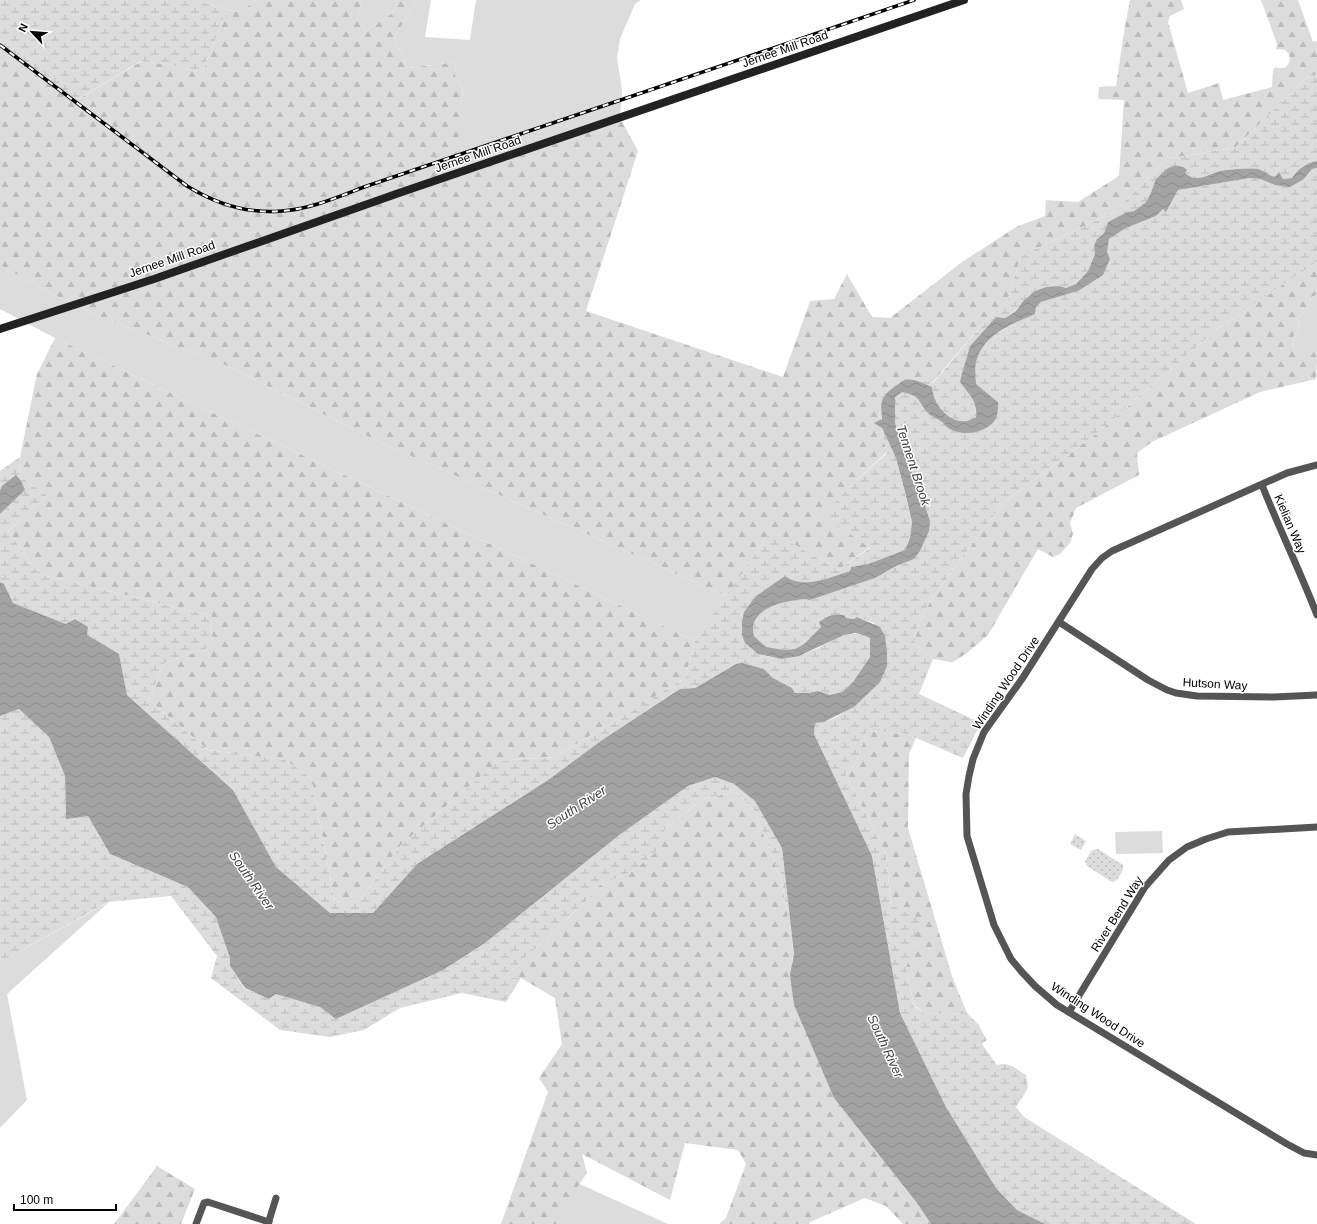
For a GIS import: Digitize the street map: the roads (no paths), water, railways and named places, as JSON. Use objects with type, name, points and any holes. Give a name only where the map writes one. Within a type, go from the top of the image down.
[{"type":"street","name":"Jernee Mill Road","points":[[0,329],[154,279],[964,0]]},
{"type":"street","name":"Winding Wood Drive","points":[[1317,465],[1287,473],[1112,551],[1102,558],[1092,569],[1022,680],[991,722],[979,744],[969,776],[966,794],[967,836],[994,925],[1016,965],[1035,986],[1057,1005],[1287,1144],[1304,1153],[1317,1156]]},
{"type":"street","name":"Kielian Way","points":[[1262,485],[1283,538],[1317,615]]},
{"type":"street","name":"Hutson Way","points":[[1059,622],[1148,680],[1176,693],[1196,696],[1274,697],[1317,695]]},
{"type":"street","name":"River Bend Way","points":[[1069,1012],[1145,887],[1169,860],[1187,847],[1228,832],[1317,826]]},
{"type":"street","points":[[196,1224],[204,1203],[208,1202],[269,1223],[276,1198]]},
{"type":"water","name":"South River","points":[[1317,161],[1317,168],[1312,169],[1304,179],[1290,187],[1275,185],[1260,179],[1250,178],[1178,190],[1166,212],[1163,209],[1156,216],[1126,228],[1109,239],[1107,252],[1110,259],[1103,275],[1078,291],[1041,302],[1036,307],[1035,314],[1001,330],[987,342],[981,350],[976,365],[976,384],[998,402],[998,412],[996,418],[992,424],[984,429],[976,432],[956,432],[947,428],[943,423],[928,413],[919,401],[912,395],[902,392],[895,397],[895,423],[906,458],[923,499],[930,521],[929,531],[920,551],[914,559],[896,566],[875,578],[810,600],[800,599],[784,602],[770,607],[758,616],[753,628],[754,636],[766,647],[784,650],[795,649],[804,644],[821,627],[819,622],[828,617],[840,614],[844,615],[846,618],[854,619],[857,617],[880,627],[885,636],[887,666],[880,682],[854,707],[824,722],[815,723],[814,734],[872,856],[900,1013],[946,1107],[996,1188],[1017,1210],[1045,1224],[931,1224],[917,1203],[834,1098],[794,1005],[790,975],[794,954],[782,848],[755,801],[734,784],[715,777],[688,786],[618,836],[485,943],[443,970],[336,1019],[320,1007],[276,994],[269,999],[245,988],[230,966],[230,958],[216,917],[188,887],[110,854],[88,816],[66,819],[65,776],[49,737],[19,709],[0,716],[0,582],[4,584],[13,603],[66,624],[75,619],[88,627],[87,635],[119,654],[127,695],[233,790],[276,867],[330,913],[373,913],[417,864],[548,780],[602,740],[680,689],[695,688],[736,664],[742,663],[764,669],[773,678],[792,688],[795,693],[818,691],[830,695],[842,692],[853,682],[870,657],[870,638],[855,633],[844,635],[799,656],[782,659],[758,654],[745,643],[742,635],[742,622],[744,612],[756,596],[785,576],[800,582],[817,581],[850,571],[851,567],[868,564],[905,550],[910,538],[912,522],[906,496],[896,458],[882,428],[874,423],[882,419],[881,407],[883,399],[888,392],[904,380],[915,381],[932,387],[935,400],[943,412],[948,416],[960,421],[967,421],[976,417],[974,402],[960,382],[970,346],[996,317],[1005,318],[1016,311],[1023,301],[1035,291],[1046,287],[1060,286],[1066,288],[1076,284],[1088,271],[1095,254],[1094,246],[1097,239],[1104,233],[1108,222],[1127,212],[1134,211],[1145,203],[1150,195],[1156,179],[1168,168],[1175,166],[1183,167],[1187,170],[1185,173],[1194,178],[1225,170],[1258,169],[1275,177],[1279,172],[1283,179],[1292,178],[1303,167]]},
{"type":"water","points":[[16,475],[21,481],[25,490],[0,514],[0,490],[2,486]]},
{"type":"railway","points":[[0,45],[187,186],[221,203],[245,209],[269,212],[293,210],[326,202],[393,177],[914,0]]},
{"type":"water label","name":"Tennent Brook","points":[[914,465]]}]
